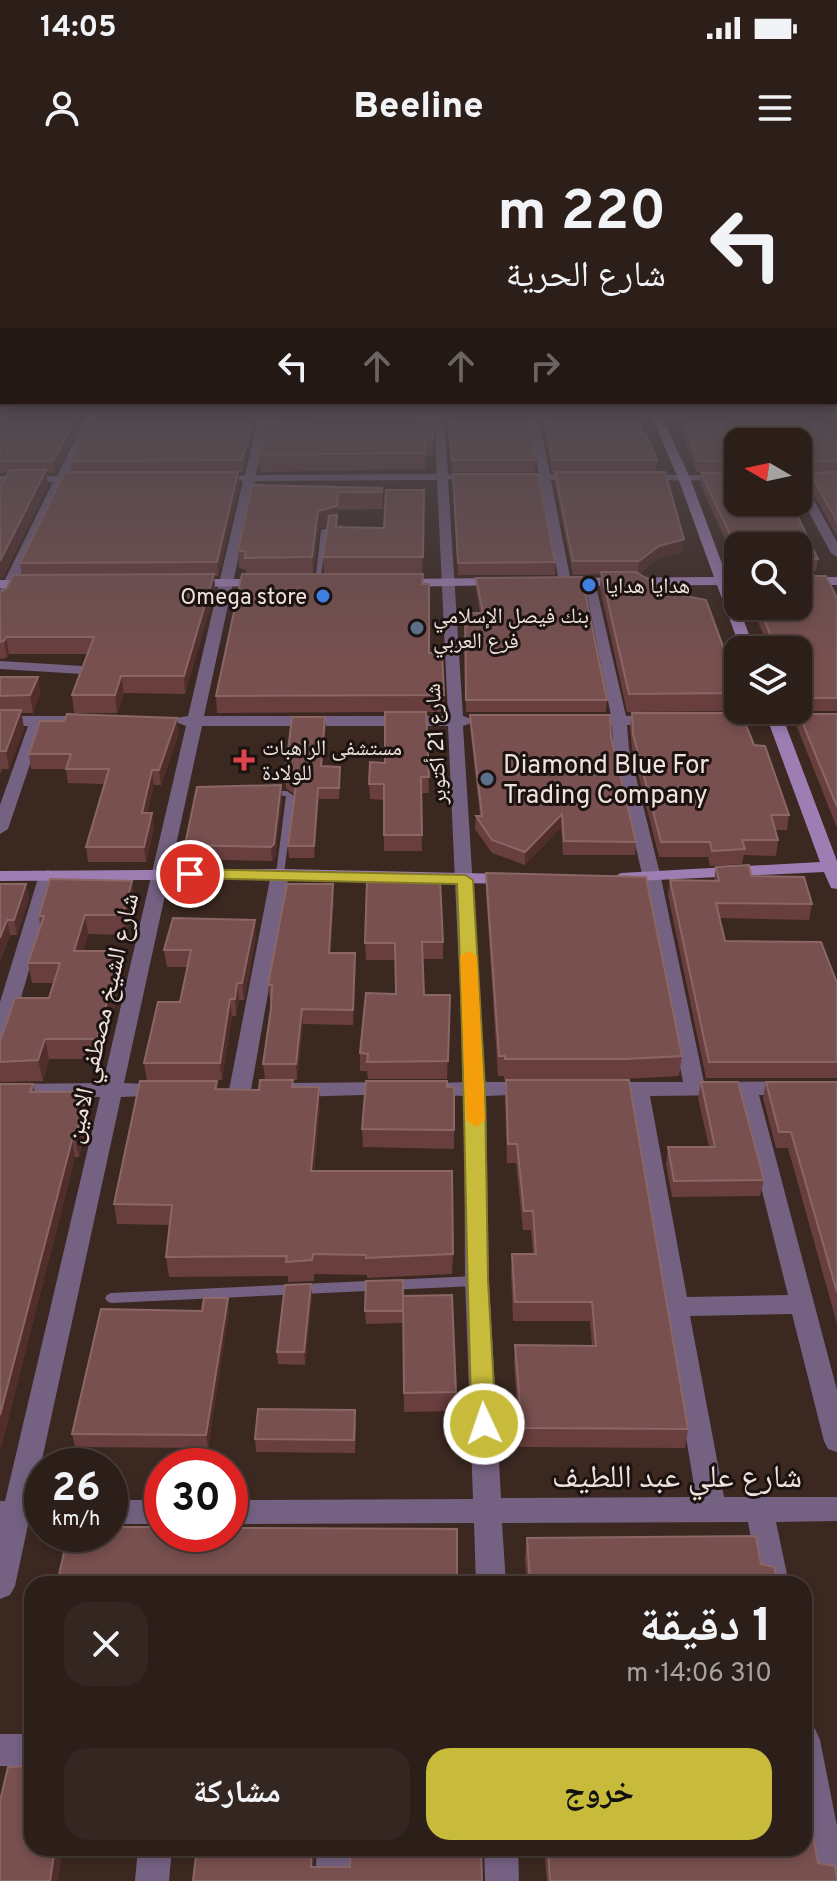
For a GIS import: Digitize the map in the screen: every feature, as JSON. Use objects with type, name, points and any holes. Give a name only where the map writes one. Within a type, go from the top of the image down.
[{"type":"street","points":[[0,603],[5,584],[52,495]]},
{"type":"street","name":"شارع الشيخ مصطفي الامين","points":[[0,1586],[19,1513],[160,874],[183,796],[194,721],[226,583],[251,495]]},
{"type":"street","name":"شارع 21 أكتوبر","points":[[443,495],[475,1089],[477,1281],[491,1576]]},
{"type":"street","points":[[549,495],[565,582]]},
{"type":"street","points":[[690,495],[742,636]]},
{"type":"street","points":[[812,496],[837,553]]},
{"type":"street","points":[[535,582],[724,581]]},
{"type":"street","points":[[812,581],[837,581]]},
{"type":"street","points":[[374,583],[520,582]]},
{"type":"street","points":[[589,582],[619,720],[621,749],[652,878],[695,1088]]},
{"type":"street","points":[[179,583],[286,583]]},
{"type":"street","points":[[302,583],[324,583]]},
{"type":"street","points":[[5,584],[56,584]]},
{"type":"street","points":[[0,665],[82,670]]},
{"type":"street","points":[[812,717],[837,719]]},
{"type":"street","points":[[697,720],[724,718]]},
{"type":"street","points":[[574,721],[666,720]]},
{"type":"street","points":[[0,721],[84,721]]},
{"type":"street","points":[[0,829],[37,721]]},
{"type":"street","points":[[163,721],[486,721]]},
{"type":"street","points":[[778,724],[834,866],[837,884]]},
{"type":"street","points":[[605,878],[652,878],[834,866]]},
{"type":"street","points":[[280,874],[248,1090],[549,1089]]},
{"type":"street","points":[[0,876],[280,874],[527,879]]},
{"type":"street","points":[[0,1035],[48,875]]},
{"type":"street","points":[[638,1088],[712,1509]]},
{"type":"street","points":[[747,1088],[837,1441]]},
{"type":"street","points":[[579,1089],[837,1088]]},
{"type":"street","points":[[0,1091],[183,1090]]},
{"type":"street","points":[[676,1307],[801,1304]]},
{"type":"street","points":[[759,1509],[772,1576]]},
{"type":"street","name":"شارع علي عبد اللطيف","points":[[248,1512],[837,1509]]},
{"type":"street","points":[[0,1750],[24,1750]]},
{"type":"street","points":[[812,1782],[831,1881]]},
{"type":"street","points":[[152,1881],[154,1856]]},
{"type":"street","points":[[332,1881],[334,1856]]},
{"type":"street","points":[[501,1856],[502,1881]]},
{"type":"lane","points":[[324,583],[324,530],[342,527]]},
{"type":"lane","points":[[258,793],[280,792],[290,796],[280,874]]},
{"type":"lane","points":[[111,1298],[477,1281]]},
{"type":"building","points":[[0,495],[33,495],[0,561]]},
{"type":"building","points":[[53,495],[233,495],[217,562],[20,563]]},
{"type":"building","points":[[250,495],[338,495],[337,506],[318,511],[312,557],[245,558],[246,552],[238,550]]},
{"type":"building","points":[[386,495],[424,495],[423,557],[323,557],[329,516],[337,515],[336,527],[384,528]]},
{"type":"building","points":[[454,495],[542,495],[555,562],[458,563]]},
{"type":"building","points":[[560,495],[672,495],[684,539],[659,546],[639,561],[573,561]]},
{"type":"building","points":[[712,495],[724,495],[724,516],[798,516],[805,532],[729,532]]},
{"type":"building","points":[[823,495],[837,495],[837,521]]},
{"type":"building","points":[[601,572],[636,572],[671,593],[706,600],[724,649],[724,693],[629,694]]},
{"type":"building","points":[[214,574],[184,676],[121,676],[115,695],[72,695],[94,637],[6,637],[0,642],[0,592],[7,588],[13,575]]},
{"type":"building","points":[[242,574],[423,574],[422,584],[429,584],[429,653],[442,652],[444,695],[216,696]]},
{"type":"building","points":[[812,576],[826,576],[837,598],[837,698],[812,698],[812,636],[771,636],[764,620],[812,620]]},
{"type":"building","points":[[582,577],[607,700],[466,700],[465,613],[483,613],[476,578]]},
{"type":"building","points":[[0,677],[38,677],[30,695],[0,696]]},
{"type":"building","points":[[0,710],[21,710],[6,751],[0,751]]},
{"type":"building","points":[[385,712],[426,712],[429,777],[421,777],[422,835],[384,835],[384,784],[369,784],[370,762],[385,763]]},
{"type":"building","points":[[632,713],[724,713],[724,724],[745,724],[754,745],[765,746],[789,815],[771,815],[778,840],[742,840],[745,849],[712,851],[710,842],[661,842],[633,734]]},
{"type":"building","points":[[67,714],[177,718],[159,770],[152,770],[142,813],[152,813],[144,847],[86,847],[109,769],[66,769],[71,754],[29,754],[40,721],[64,721]]},
{"type":"building","points":[[812,714],[837,714],[837,807],[803,724],[812,724]]},
{"type":"building","points":[[470,715],[610,715],[611,737],[636,842],[564,841],[562,814],[525,852],[492,840],[476,816],[482,816]]},
{"type":"building","points":[[292,717],[325,717],[321,766],[340,767],[339,788],[318,788],[314,846],[288,846],[296,785],[285,777]]},
{"type":"building","points":[[281,785],[274,844],[271,847],[185,845],[197,787]]},
{"type":"building","points":[[749,865],[751,876],[804,877],[812,904],[716,903],[725,941],[821,942],[837,983],[837,1062],[709,1062],[670,880],[719,881],[716,867]]},
{"type":"building","points":[[486,873],[646,877],[682,1056],[505,1059],[505,1056],[499,1056]]},
{"type":"building","points":[[50,879],[132,881],[123,915],[85,915],[74,951],[121,951],[97,1039],[45,1039],[38,1060],[0,1062],[0,1041],[15,998],[49,998],[60,963],[28,963],[44,916],[39,916]]},
{"type":"building","points":[[440,879],[443,942],[422,942],[424,995],[450,995],[448,1061],[367,1062],[368,1054],[360,1053],[366,993],[396,994],[395,943],[365,943],[367,880]]},
{"type":"building","points":[[0,884],[26,884],[14,920],[7,920],[0,938]]},
{"type":"building","points":[[287,884],[333,884],[329,953],[355,953],[353,1010],[302,1009],[296,1064],[263,1064],[271,1009],[272,985],[268,985]]},
{"type":"building","points":[[173,918],[255,920],[242,983],[237,983],[235,999],[230,999],[220,1063],[144,1063],[158,1002],[180,1002],[191,950],[164,950]]},
{"type":"building","points":[[260,1080],[293,1080],[292,1087],[319,1087],[311,1171],[452,1171],[453,1254],[366,1258],[366,1255],[313,1254],[312,1260],[286,1262],[287,1256],[166,1257],[172,1205],[114,1204],[140,1081],[217,1081],[215,1089],[259,1090]]},
{"type":"building","points":[[506,1080],[629,1080],[688,1429],[522,1428],[515,1345],[596,1346],[592,1302],[515,1302],[512,1254],[536,1254],[533,1211],[524,1211],[517,1144],[508,1144]]},
{"type":"building","points":[[366,1081],[447,1081],[447,1087],[454,1087],[454,1130],[362,1129]]},
{"type":"building","points":[[701,1082],[738,1082],[764,1180],[674,1181],[668,1147],[715,1147]]},
{"type":"building","points":[[766,1082],[837,1082],[837,1292],[791,1132],[779,1132]]},
{"type":"building","points":[[0,1084],[33,1084],[30,1092],[87,1092],[0,1415]]},
{"type":"building","points":[[403,1280],[403,1311],[365,1311],[366,1281]]},
{"type":"building","points":[[311,1284],[304,1352],[277,1352],[285,1285]]},
{"type":"building","points":[[452,1295],[456,1392],[404,1393],[403,1296]]},
{"type":"building","points":[[204,1298],[228,1298],[206,1435],[72,1434],[101,1309],[202,1311]]},
{"type":"building","points":[[258,1409],[355,1410],[354,1440],[255,1439]]},
{"type":"building","points":[[128,1527],[144,1527],[144,1552],[248,1552],[248,1528],[457,1529],[457,1576],[59,1576],[64,1552],[128,1552]]},
{"type":"building","points":[[756,1536],[761,1564],[774,1567],[776,1576],[529,1576],[527,1538]]},
{"type":"building","points":[[24,1766],[24,1856],[54,1856],[50,1881],[0,1881],[0,1801],[8,1767]]},
{"type":"building","points":[[812,1830],[818,1863],[835,1866],[837,1881],[550,1881],[548,1856],[812,1856]]},
{"type":"building","points":[[196,1856],[312,1856],[311,1867],[350,1867],[351,1856],[481,1856],[482,1881],[193,1881]]},
{"type":"slow traffic","points":[[469,956],[476,1120]]},
{"type":"place","name":"هدايا هدايا","points":[[589,585]]},
{"type":"place","name":"Omega store","points":[[323,596]]},
{"type":"place","name":"بنك فيصل الإسلامي فرع العربي","points":[[417,628]]},
{"type":"place","name":"مستشفى الراهبات للولادة","points":[[244,760]]},
{"type":"place","name":"Diamond Blue For Trading Company","points":[[487,779]]},
{"type":"route","points":[[190,874],[465,880],[475,1089],[477,1281],[484,1424]]}]
